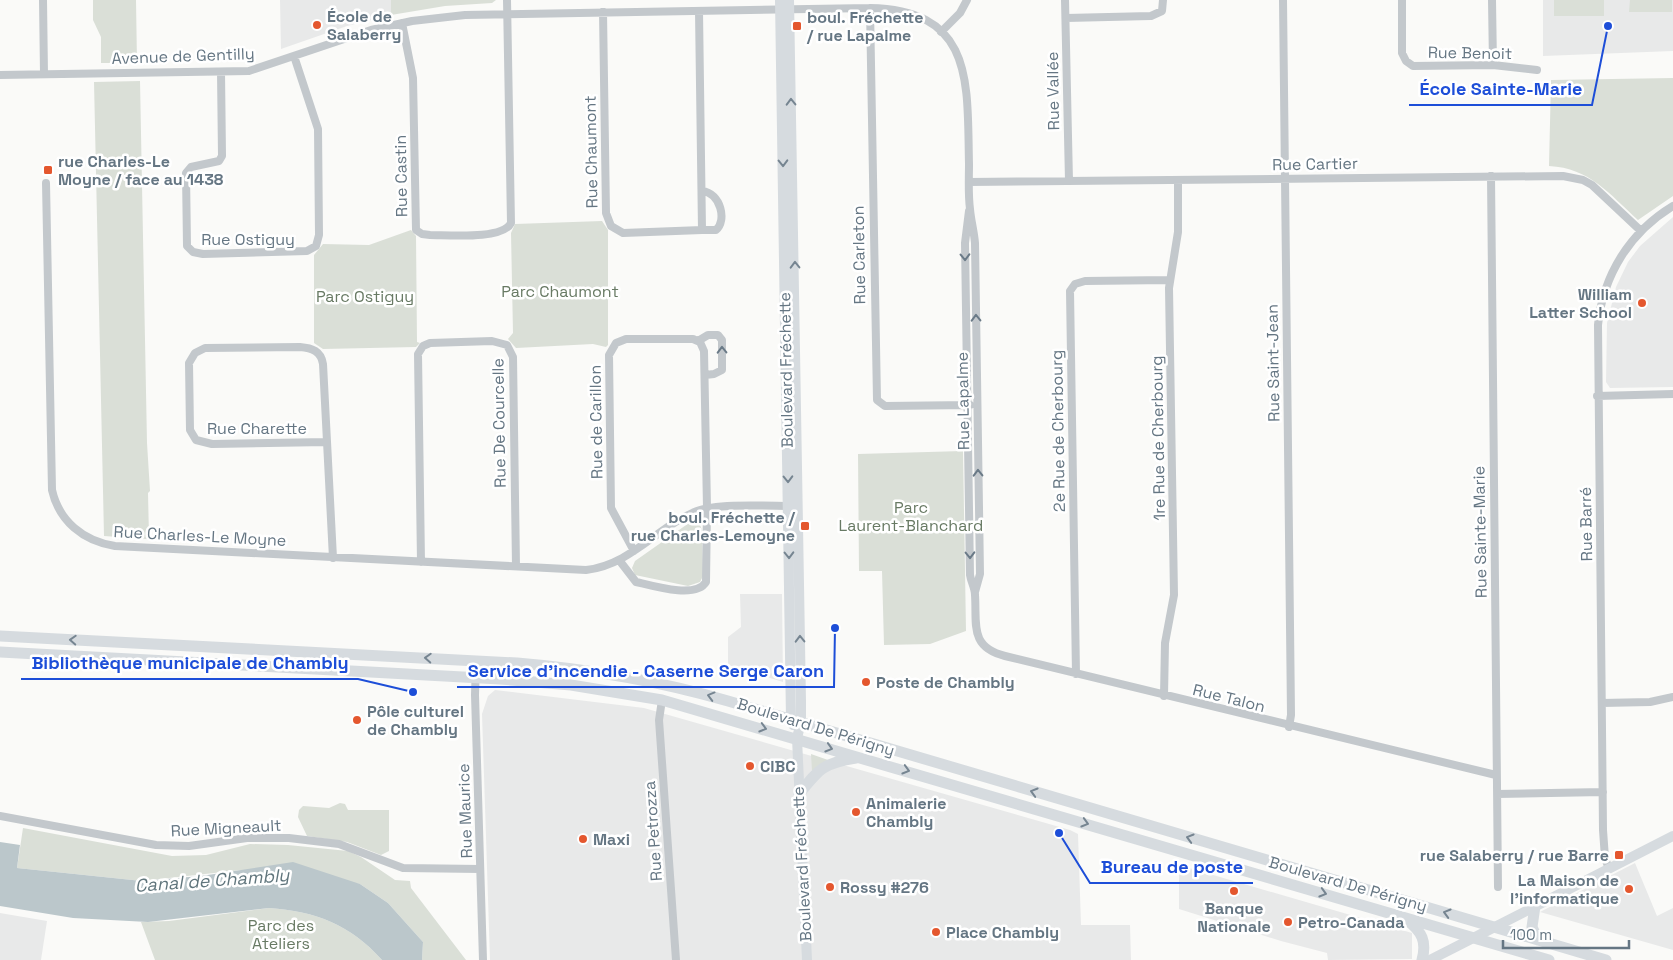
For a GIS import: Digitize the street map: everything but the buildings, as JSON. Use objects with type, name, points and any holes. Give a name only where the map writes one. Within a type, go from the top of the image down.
[{"type":"main road","name":"Boulevard Fréchette","points":[[785,5],[796,721],[799,794],[804,844],[807,960]]},
{"type":"main road","name":"Boulevard De Périgny","points":[[0,636],[550,666],[631,678],[687,689],[1606,960]]},
{"type":"main road","name":"Boulevard De Périgny","points":[[0,652],[475,677],[559,684],[662,700],[797,738],[1548,960]]},
{"type":"main road","points":[[799,794],[815,774],[828,764],[860,757]]},
{"type":"main road","points":[[1430,960],[1673,836]]},
{"type":"main road","points":[[1534,906],[1532,927],[1538,940]]},
{"type":"main road","points":[[1404,917],[1423,937],[1422,960]]},
{"type":"street","points":[[43,0],[44,74]]},
{"type":"street","points":[[507,0],[507,13]]},
{"type":"street","points":[[941,32],[960,13],[966,0]]},
{"type":"street","name":"Rue Vallée","points":[[1065,0],[1069,181]]},
{"type":"street","points":[[1066,18],[1151,16],[1162,11],[1163,0]]},
{"type":"street","name":"Rue Saint-Jean","points":[[1282,0],[1290,726]]},
{"type":"street","name":"Rue Benoit","points":[[1402,0],[1402,53],[1408,62],[1420,67],[1493,65],[1537,70]]},
{"type":"street","points":[[1492,0],[1493,65]]},
{"type":"street","name":"Avenue de Gentilly","points":[[0,75],[221,72],[257,69],[339,40],[402,23],[443,17],[507,13],[699,11],[785,5]]},
{"type":"street","name":"Rue Lapalme","points":[[785,5],[894,9],[910,12],[941,32],[958,54],[965,74],[970,209],[975,243],[980,574],[975,592]]},
{"type":"street","name":"Rue Carleton","points":[[870,8],[876,395],[878,402],[885,406],[977,405]]},
{"type":"street","points":[[699,11],[702,230]]},
{"type":"street","name":"Rue Chaumont","points":[[603,12],[608,222],[615,230],[623,233],[716,230],[720,225],[719,201],[713,194],[702,191]]},
{"type":"street","name":"Rue Castin","points":[[402,23],[413,78],[416,230],[424,235],[494,234],[506,229],[511,223],[507,13]]},
{"type":"street","name":"Rue Ostiguy","points":[[221,72],[222,156],[216,162],[194,166],[186,173],[188,246],[191,251],[198,254],[307,252],[316,246],[319,236],[318,129],[294,56]]},
{"type":"street","name":"Rue Sainte-Marie","points":[[1491,176],[1498,887]]},
{"type":"street","name":"Rue Cartier","points":[[969,182],[1563,176],[1583,180],[1601,192],[1641,231]]},
{"type":"street","name":"1re Rue de Cherbourg","points":[[1164,696],[1165,643],[1174,586],[1169,280],[1178,232],[1178,180]]},
{"type":"street","name":"Rue Charles-Le Moyne","points":[[46,183],[51,484],[53,496],[62,516],[84,536],[109,545],[586,570],[602,567],[619,560],[682,518],[708,508],[793,506]]},
{"type":"street","name":"Rue Barré","points":[[1609,869],[1604,858],[1597,330],[1602,300],[1615,267],[1641,231],[1673,206]]},
{"type":"street","name":"Rue Lapalme","points":[[970,209],[964,243],[970,575],[975,592],[976,622]]},
{"type":"street","name":"2e Rue de Cherbourg","points":[[1076,674],[1070,291],[1075,284],[1086,281],[1169,280]]},
{"type":"street","name":"Rue de Carillon","points":[[634,551],[611,508],[609,355],[616,343],[626,339],[690,338],[698,341],[705,336],[719,336],[722,340],[722,370],[714,374],[705,375]]},
{"type":"street","name":"Rue De Courcelle","points":[[421,562],[418,354],[424,344],[430,342],[492,341],[508,345],[512,353],[516,566]]},
{"type":"street","points":[[619,560],[636,582],[685,591],[700,589],[706,582],[708,575],[708,508],[705,375],[704,349],[698,341]]},
{"type":"street","name":"Rue Charette","points":[[326,442],[212,444],[196,440],[190,430],[191,358],[197,351],[205,348],[300,346],[314,350],[322,360],[326,442],[331,493],[333,558]]},
{"type":"street","points":[[1597,396],[1673,394]]},
{"type":"street","name":"Rue Talon","points":[[976,622],[980,641],[992,652],[1164,696],[1496,775]]},
{"type":"street","name":"Rue Maurice","points":[[476,661],[483,960]]},
{"type":"street","points":[[1602,703],[1650,702],[1673,697]]},
{"type":"street","name":"Rue Petrozza","points":[[662,700],[659,720],[676,960]]},
{"type":"street","points":[[1497,794],[1603,792]]},
{"type":"street","name":"Rue Migneault","points":[[0,816],[156,845],[189,846],[255,837],[304,839],[348,846],[403,868],[480,869]]},
{"type":"shaded area","name":"École de Salaberry","points":[[280,0],[391,0],[391,15],[347,26],[281,49]]},
{"type":"shaded area","points":[[1543,0],[1673,0],[1673,51],[1543,56]]},
{"type":"shaded area","name":"William Latter School","points":[[1673,217],[1673,387],[1610,388],[1606,382],[1607,323],[1616,287],[1628,262],[1640,246]]},
{"type":"shaded area","points":[[740,594],[782,594],[783,682],[728,665],[728,637],[741,627]]},
{"type":"shaded area","points":[[495,690],[644,708],[1070,830],[1078,834],[1081,925],[1130,925],[1131,960],[490,960],[482,714],[488,696]]},
{"type":"shaded area","points":[[1635,863],[1657,916],[1673,908],[1673,950],[1540,912]]},
{"type":"shaded area","points":[[1179,865],[1412,933],[1412,959],[1328,960],[1327,953],[1281,941],[1179,909]]},
{"type":"shaded area","points":[[0,913],[47,921],[41,960],[0,960]]},
{"type":"green space","points":[[93,0],[136,0],[137,63],[101,63],[101,37],[93,20]]},
{"type":"green space","points":[[391,0],[496,0],[492,3],[445,6],[391,15]]},
{"type":"green space","points":[[1554,0],[1604,0],[1604,16],[1554,16]]},
{"type":"green space","points":[[1630,0],[1672,0],[1672,12],[1629,12]]},
{"type":"green space","points":[[1673,78],[1673,196],[1638,220],[1608,192],[1588,177],[1563,168],[1549,166],[1551,80]]},
{"type":"green space","points":[[140,81],[147,443],[150,491],[148,493],[149,537],[146,539],[104,536],[94,82]]},
{"type":"green space","name":"Parc Chaumont","points":[[602,221],[608,230],[608,345],[606,347],[593,344],[516,348],[508,339],[513,333],[511,233],[515,224]]},
{"type":"green space","name":"Parc Ostiguy","points":[[411,230],[416,236],[417,342],[420,343],[416,347],[323,349],[314,343],[314,255],[323,244],[369,245]]},
{"type":"green space","name":"Parc Laurent-Blanchard","points":[[963,451],[966,631],[930,644],[884,645],[882,571],[859,571],[858,454]]},
{"type":"green space","points":[[695,522],[700,525],[702,530],[703,576],[700,582],[688,586],[635,575],[632,568],[635,561],[689,523]]},
{"type":"green space","points":[[811,754],[828,760],[812,771]]},
{"type":"green space","points":[[340,803],[345,804],[348,810],[389,810],[389,851],[381,855],[347,842],[307,836],[298,817],[299,810],[303,806],[329,808]]},
{"type":"green space","points":[[23,828],[172,856],[206,855],[250,844],[288,845],[348,851],[361,857],[395,880],[410,881],[411,888],[466,960],[422,960],[423,942],[388,903],[360,884],[241,870],[142,881],[17,868]]},
{"type":"green space","name":"Parc des Ateliers","points":[[269,908],[302,912],[331,922],[358,938],[382,960],[155,960],[141,922],[169,921]]},
{"type":"water","name":"Canal de Chambly","points":[[0,842],[20,845],[17,868],[142,881],[201,876],[293,862],[360,884],[388,903],[423,942],[422,960],[382,960],[345,929],[302,912],[269,908],[148,922],[73,918],[0,906]]},
{"type":"place","name":"École de Salaberry","points":[[317,25]]},
{"type":"place","name":"boul. Fréchette / rue Lapalme","points":[[797,26]]},
{"type":"place","name":"École Sainte-Marie","points":[[1608,26]]},
{"type":"place","name":"rue Charles-Le Moyne / face au 1438","points":[[48,170]]},
{"type":"place","name":"William Latter School","points":[[1642,303]]},
{"type":"place","name":"boul. Fréchette / rue Charles-Lemoyne","points":[[805,526]]},
{"type":"place","name":"Service d'incendie - Caserne Serge Caron","points":[[835,628]]},
{"type":"place","name":"Poste de Chambly","points":[[866,682]]},
{"type":"place","name":"Bibliothèque municipale de Chambly","points":[[413,692]]},
{"type":"place","name":"Pôle culturel de Chambly","points":[[357,720]]},
{"type":"place","name":"CIBC","points":[[750,766]]},
{"type":"place","name":"Animalerie Chambly","points":[[856,812]]},
{"type":"place","name":"Bureau de poste","points":[[1059,833]]},
{"type":"place","name":"Maxi","points":[[583,839]]},
{"type":"place","name":"rue Salaberry / rue Barre","points":[[1619,855]]},
{"type":"place","name":"Rossy #276","points":[[830,887]]},
{"type":"place","name":"La Maison de l'informatique","points":[[1629,889]]},
{"type":"place","name":"Banque Nationale","points":[[1234,891]]},
{"type":"place","name":"Petro-Canada","points":[[1288,922]]},
{"type":"place","name":"Place Chambly","points":[[936,932]]}]
